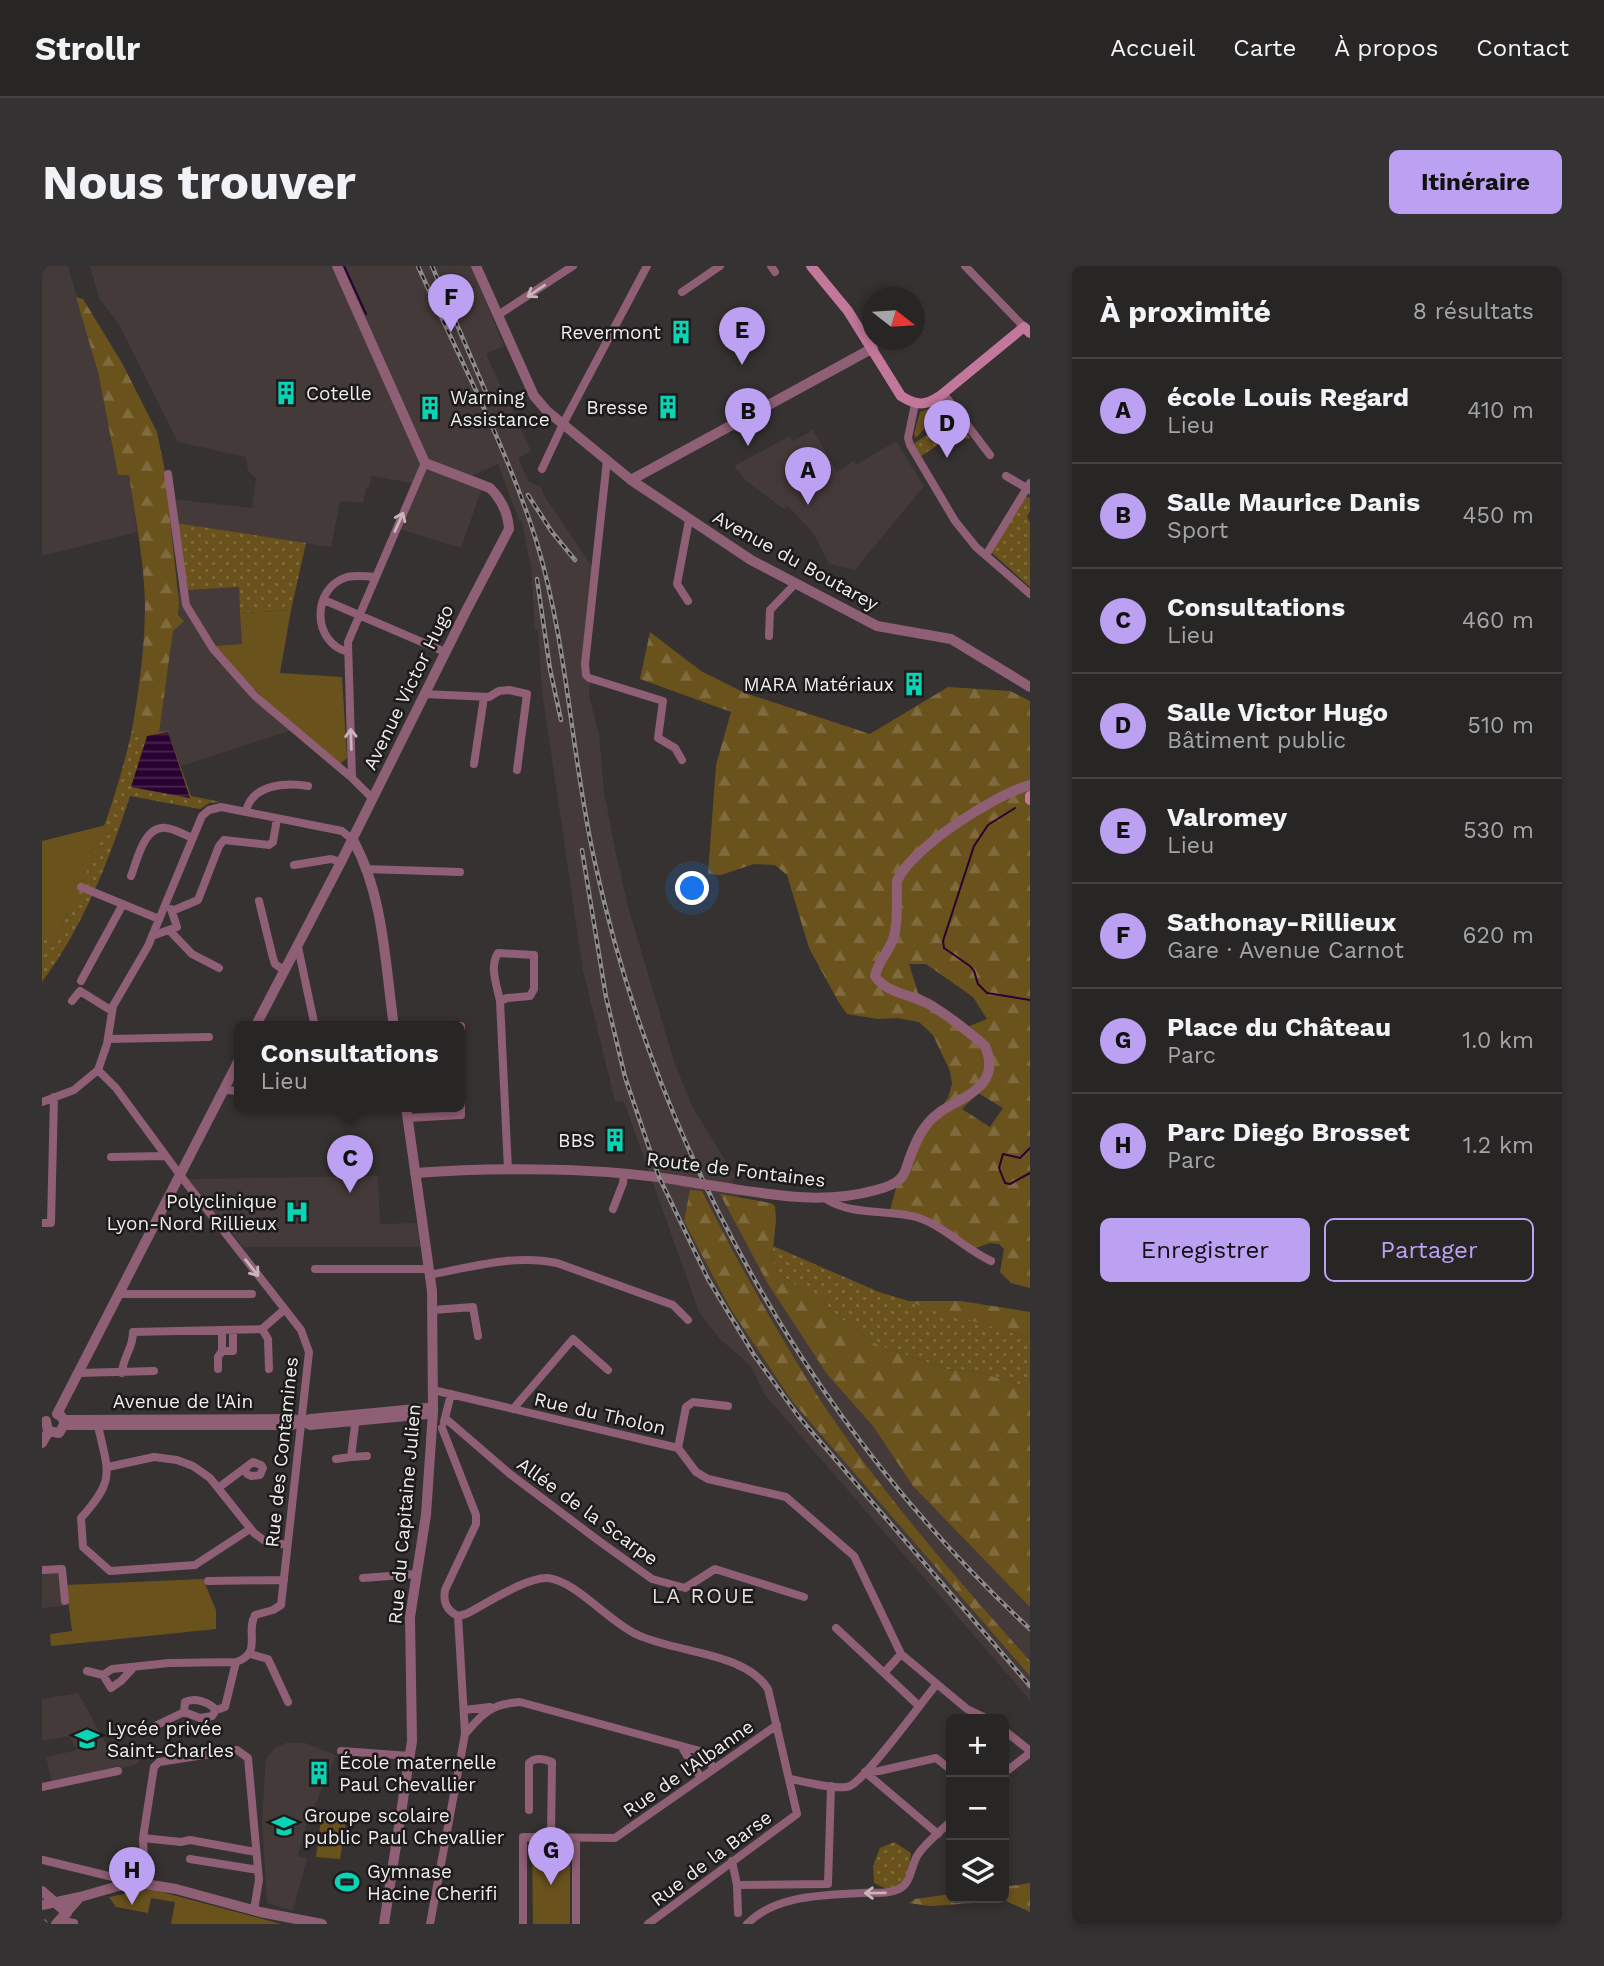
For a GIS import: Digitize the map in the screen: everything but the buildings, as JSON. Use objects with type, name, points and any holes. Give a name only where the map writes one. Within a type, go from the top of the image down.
[{"type":"main road","points":[[811,266],[862,332]]},
{"type":"main road","points":[[874,350],[901,396],[915,404],[927,404],[1028,328]]},
{"type":"street","points":[[337,266],[425,463],[348,642],[352,778]]},
{"type":"street","name":"Avenue du Boutarey","points":[[476,266],[534,396],[563,424],[631,480],[751,560],[795,584],[877,626],[951,639],[1030,687]]},
{"type":"street","points":[[498,316],[573,266]]},
{"type":"street","points":[[542,469],[647,266]]},
{"type":"street","points":[[682,292],[720,266]]},
{"type":"street","points":[[965,266],[1028,328]]},
{"type":"street","points":[[631,480],[869,350]]},
{"type":"street","points":[[943,393],[990,455]]},
{"type":"street","points":[[915,404],[908,438],[910,445],[955,521],[976,547],[1030,594]]},
{"type":"street","points":[[607,460],[586,675],[663,701],[658,738],[675,748],[682,760]]},
{"type":"street","name":"Avenue Victor Hugo","points":[[258,1021],[509,529],[507,516],[498,497],[490,488],[425,463]]},
{"type":"street","points":[[168,474],[186,605],[213,649],[255,696],[373,799]]},
{"type":"street","points":[[986,555],[1029,487],[1006,476]]},
{"type":"street","points":[[688,601],[677,584],[689,520]]},
{"type":"street","points":[[348,652],[334,647],[325,636],[321,615],[324,600],[331,588],[344,578],[375,577]]},
{"type":"street","points":[[769,636],[770,610],[795,584]]},
{"type":"street","points":[[324,600],[445,652]]},
{"type":"street","points":[[424,694],[484,697],[509,690],[527,694],[517,770]]},
{"type":"street","points":[[474,764],[484,697]]},
{"type":"street","points":[[246,812],[250,799],[257,793],[283,785],[308,786]]},
{"type":"street","name":"Route de Fontaines","points":[[415,1172],[508,1170],[624,1174],[778,1196],[826,1199],[868,1192],[900,1180],[926,1125],[939,1113],[978,1089],[986,1079],[989,1055],[985,1046],[933,1006],[887,988],[875,976],[894,936],[897,881],[915,857],[991,801],[1030,785]]},
{"type":"street","points":[[42,1101],[74,1090],[99,1070],[108,1039],[112,1011],[152,936],[202,816],[209,810],[221,807],[342,831],[352,839],[365,869],[379,918],[387,957],[393,1021]]},
{"type":"street","points":[[172,911],[198,900],[219,846],[224,840],[269,845],[273,842],[277,819]]},
{"type":"street","points":[[131,876],[151,832],[158,828],[167,828],[193,838]]},
{"type":"street","points":[[294,865],[331,859],[341,862]]},
{"type":"street","points":[[365,869],[460,872]]},
{"type":"street","points":[[81,887],[159,919]]},
{"type":"street","points":[[152,936],[177,927],[167,901]]},
{"type":"street","points":[[260,901],[272,958],[275,964],[285,971]]},
{"type":"street","points":[[81,981],[123,904]]},
{"type":"street","points":[[169,930],[192,954],[219,968]]},
{"type":"street","points":[[298,947],[314,1021]]},
{"type":"street","points":[[500,1001],[530,996],[534,989],[534,955],[498,953],[493,960],[500,1001],[508,1170]]},
{"type":"street","points":[[72,1002],[80,991],[112,1011]]},
{"type":"street","points":[[108,1039],[209,1037]]},
{"type":"street","name":"Rue des Contamines","points":[[99,1070],[116,1088],[165,1156],[301,1330],[309,1352],[281,1605],[259,1612],[252,1619],[250,1654]]},
{"type":"street","points":[[45,1425],[59,1433],[78,1373],[234,1070]]},
{"type":"street","points":[[224,1090],[234,1091]]},
{"type":"street","points":[[42,1223],[51,1223],[54,1097]]},
{"type":"street","points":[[407,1113],[461,1115],[461,1112]]},
{"type":"street","name":"Rue du Capitaine Julien","points":[[384,1924],[410,1756],[413,1716],[410,1617],[437,1429],[433,1411],[433,1310],[407,1113]]},
{"type":"street","points":[[111,1157],[165,1156]]},
{"type":"street","points":[[612,1209],[624,1174]]},
{"type":"street","points":[[42,1192],[52,1192]]},
{"type":"street","points":[[826,1199],[837,1207],[915,1217],[937,1227],[972,1252],[991,1261]]},
{"type":"street","points":[[315,1269],[429,1272],[515,1259],[539,1259],[673,1305],[688,1320]]},
{"type":"street","points":[[118,1294],[252,1294]]},
{"type":"street","points":[[433,1310],[473,1307],[478,1336]]},
{"type":"street","points":[[122,1373],[123,1361],[133,1346],[133,1332],[262,1329],[285,1309]]},
{"type":"street","points":[[222,1351],[233,1351],[233,1329]]},
{"type":"street","name":"Rue des Contamines","points":[[262,1329],[268,1339],[269,1369]]},
{"type":"street","points":[[218,1368],[218,1357],[222,1351],[222,1330]]},
{"type":"street","points":[[513,1409],[573,1339],[608,1370]]},
{"type":"street","points":[[78,1373],[154,1371]]},
{"type":"street","name":"Rue du Tholon","points":[[433,1390],[678,1448],[687,1407],[693,1402],[728,1406]]},
{"type":"street","points":[[430,1924],[465,1734],[458,1616],[443,1600],[444,1590],[476,1524],[476,1514],[437,1429],[445,1418],[451,1394]]},
{"type":"street","name":"Avenue de l'Ain","points":[[61,1420],[97,1426],[292,1426],[310,1418],[356,1418],[428,1407],[433,1411]]},
{"type":"street","points":[[42,1443],[48,1416],[61,1420]]},
{"type":"street","name":"Avenue de l'Ain","points":[[61,1420],[294,1418],[302,1422]]},
{"type":"street","points":[[351,1458],[356,1418]]},
{"type":"street","name":"Allée de la Scarpe","points":[[445,1418],[510,1474],[652,1579],[685,1588],[715,1569],[804,1597]]},
{"type":"street","points":[[97,1426],[108,1474],[104,1490],[81,1518],[83,1547],[110,1571],[195,1565],[250,1529]]},
{"type":"street","points":[[678,1448],[696,1472],[708,1479],[786,1497],[854,1556],[901,1654],[936,1685],[978,1714]]},
{"type":"street","points":[[336,1459],[367,1456]]},
{"type":"street","points":[[108,1467],[153,1457],[186,1463],[206,1474],[250,1529],[265,1541],[287,1545]]},
{"type":"street","points":[[218,1488],[244,1469]]},
{"type":"street","points":[[42,1570],[62,1569],[65,1601]]},
{"type":"street","points":[[363,1578],[416,1574]]},
{"type":"street","points":[[458,1616],[542,1578],[560,1581],[639,1636],[750,1670],[768,1689],[790,1779],[831,1786],[850,1786],[865,1772],[936,1685]]},
{"type":"street","points":[[208,1581],[284,1580]]},
{"type":"street","points":[[836,1628],[919,1706]]},
{"type":"street","points":[[103,1675],[112,1669],[169,1663],[236,1662],[250,1654],[268,1659],[288,1702]]},
{"type":"street","points":[[884,1673],[901,1654]]},
{"type":"street","points":[[155,1726],[184,1712],[207,1718],[228,1704],[236,1662]]},
{"type":"street","points":[[86,1671],[103,1675],[111,1688],[133,1668]]},
{"type":"street","points":[[184,1712],[185,1702],[190,1700],[202,1702],[216,1710]]},
{"type":"street","points":[[464,1710],[520,1702],[700,1751],[714,1768]]},
{"type":"street","points":[[465,1734],[493,1706]]},
{"type":"street","name":"Rue de l'Albanne","points":[[523,1924],[523,1838],[615,1838],[777,1725]]},
{"type":"street","points":[[1009,1734],[1030,1752],[1009,1769]]},
{"type":"street","points":[[681,1746],[701,1778]]},
{"type":"street","points":[[145,1884],[143,1838],[154,1767],[159,1762],[237,1750],[248,1758],[259,1889],[254,1910]]},
{"type":"street","points":[[341,1751],[410,1756]]},
{"type":"street","points":[[865,1772],[936,1758],[946,1766]]},
{"type":"street","points":[[529,1810],[529,1763],[532,1760],[546,1759],[552,1762],[551,1837]]},
{"type":"street","points":[[42,1787],[118,1771]]},
{"type":"street","points":[[865,1772],[938,1834]]},
{"type":"street","name":"Rue de la Barse","points":[[651,1923],[797,1814],[790,1779]]},
{"type":"street","points":[[737,1885],[828,1884],[831,1786]]},
{"type":"street","points":[[747,1924],[771,1908],[795,1900],[899,1889],[909,1879],[917,1856],[946,1826]]},
{"type":"street","points":[[143,1838],[181,1842],[190,1840],[256,1852]]},
{"type":"street","points":[[576,1838],[576,1924]]},
{"type":"street","points":[[190,1859],[258,1870]]},
{"type":"street","points":[[43,1860],[121,1879],[131,1884]]},
{"type":"street","points":[[732,1861],[737,1885],[738,1913]]},
{"type":"street","points":[[42,1905],[131,1884],[145,1884],[322,1924]]},
{"type":"street","points":[[42,1891],[55,1902],[61,1919]]},
{"type":"street","points":[[61,1919],[80,1897]]},
{"type":"street","points":[[61,1919],[75,1923]]},
{"type":"shaded area","points":[[42,266],[68,266],[98,372],[118,475],[129,475],[137,532],[42,556]]},
{"type":"shaded area","points":[[90,266],[471,266],[504,346],[486,354],[531,451],[518,458],[529,482],[541,487],[593,568],[582,669],[584,679],[590,682],[589,696],[599,734],[604,791],[629,910],[674,1061],[692,1106],[736,1178],[732,1179],[773,1270],[1030,1595],[1030,1700],[765,1395],[750,1365],[719,1338],[699,1312],[624,1102],[615,1101],[583,971],[542,691],[531,568],[522,522],[518,518],[498,464],[471,476],[482,488],[461,548],[393,527],[412,483],[372,476],[363,503],[340,501],[331,547],[176,523],[173,499],[252,508],[256,478],[248,471],[246,457],[178,442],[118,323],[99,298]]},
{"type":"shaded area","points":[[813,430],[837,472],[854,461],[856,465],[896,441],[924,486],[855,570],[829,564],[813,533],[788,506],[784,509],[778,505],[744,479],[734,466],[790,436],[793,441]]},
{"type":"shaded area","points":[[239,587],[242,644],[207,647],[218,663],[292,730],[181,766],[169,732],[159,733],[173,631],[178,615],[178,591]]},
{"type":"shaded area","points":[[168,732],[190,798],[131,787],[147,736]]},
{"type":"shaded area","name":"Polyclinique Lyon-Nord Rillieux","points":[[378,1176],[380,1224],[417,1223],[420,1247],[243,1247],[189,1179]]},
{"type":"shaded area","points":[[59,1571],[64,1606],[42,1608],[42,1572]]},
{"type":"shaded area","name":"Lycée privée Saint-Charles","points":[[78,1693],[115,1760],[138,1755],[141,1759],[135,1765],[52,1783],[46,1757],[77,1750],[69,1736],[42,1741],[42,1699]]},
{"type":"shaded area","name":"Groupe scolaire public Paul Chevallier","points":[[286,1743],[305,1743],[336,1755],[304,1832],[298,1856],[307,1858],[293,1911],[267,1903],[262,1820],[266,1759],[275,1748]]},
{"type":"green space","points":[[76,297],[83,299],[122,363],[157,432],[165,471],[178,615],[184,621],[173,631],[159,733],[131,735],[144,636],[145,603],[141,555],[129,475],[118,475],[98,372]]},
{"type":"green space","points":[[944,403],[916,438],[914,434],[920,412]]},
{"type":"green space","points":[[955,417],[970,438],[966,439],[960,431],[921,456],[913,444]]},
{"type":"green space","points":[[1028,497],[1030,587],[991,552],[1023,498]]},
{"type":"green space","points":[[176,523],[306,543],[291,610],[240,613],[239,587],[188,590]]},
{"type":"green space","points":[[291,610],[280,673],[342,677],[347,758],[340,764],[265,700],[214,646],[242,644],[240,613]]},
{"type":"green space","points":[[650,632],[701,671],[745,693],[870,734],[948,687],[1010,691],[1030,701],[1030,1288],[1011,1283],[1000,1272],[1004,1249],[999,1244],[990,1243],[973,1249],[942,1228],[890,1210],[896,1188],[929,1123],[948,1098],[952,1084],[950,1071],[933,1035],[919,1022],[847,1014],[809,948],[787,875],[775,865],[754,864],[721,875],[708,874],[716,765],[731,712],[640,679]],"holes":[[[909,964],[926,964],[973,997],[987,1019],[967,1027],[935,1002],[918,993]],[[978,1093],[1003,1108],[990,1127],[962,1109]]]},
{"type":"green space","points":[[168,731],[191,796],[221,802],[209,803],[200,809],[130,796],[94,893],[70,939],[42,982],[42,936],[57,936],[80,886],[109,813],[131,735]]},
{"type":"green space","points":[[106,825],[57,936],[42,936],[42,841]]},
{"type":"green space","points":[[690,1190],[702,1191],[771,1320],[841,1430],[919,1532],[1030,1661],[1030,1676],[792,1401],[730,1308],[684,1221]]},
{"type":"green space","points":[[720,1194],[775,1206],[772,1259],[778,1273],[807,1293],[831,1293],[824,1302],[833,1313],[878,1345],[946,1369],[979,1372],[1030,1388],[1030,1607],[913,1486],[873,1426],[827,1374],[768,1284]]},
{"type":"green space","points":[[773,1246],[879,1292],[1030,1338],[1030,1388],[979,1372],[946,1369],[878,1345],[833,1313],[824,1302],[830,1294],[807,1293],[778,1273],[772,1259]]},
{"type":"green space","points":[[905,1301],[961,1301],[1030,1312],[1030,1338]]},
{"type":"green space","points":[[203,1579],[216,1610],[216,1629],[51,1646],[50,1634],[72,1631],[66,1585]]},
{"type":"green space","points":[[321,1819],[346,1821],[340,1859],[316,1857]]},
{"type":"green space","points":[[894,1842],[911,1853],[909,1870],[899,1886],[887,1889],[874,1883],[873,1866],[880,1848]]},
{"type":"green space","points":[[532,1846],[570,1846],[570,1924],[533,1924]]},
{"type":"green space","points":[[1030,1883],[1030,1912],[1009,1902],[1009,1886]]},
{"type":"green space","points":[[154,1890],[281,1924],[171,1924],[175,1902],[151,1898],[148,1913],[116,1907],[109,1897]]},
{"type":"green space","points":[[946,1895],[946,1903],[976,1903],[930,1906],[909,1903],[915,1899]]},
{"type":"waterway","points":[[344,266],[366,314]]},
{"type":"waterway","points":[[1015,808],[988,825],[974,846],[943,941],[944,948],[970,966],[978,984],[987,993],[1030,1000]]},
{"type":"waterway","points":[[1030,1148],[1020,1158],[1003,1154],[999,1168],[1005,1183],[1010,1184],[1030,1173]]},
{"type":"railway","points":[[418,266],[496,435],[536,540],[555,620],[595,863],[623,971],[659,1077],[703,1180],[754,1279],[813,1374],[879,1465],[951,1550],[1030,1629]]},
{"type":"railway","points":[[432,266],[487,395]]},
{"type":"railway","points":[[528,495],[552,532],[575,560]]},
{"type":"railway","points":[[537,579],[550,669],[561,720]]},
{"type":"railway","points":[[582,850],[606,997],[625,1077],[659,1177],[708,1279],[754,1355],[799,1417],[1030,1686]]},
{"type":"place","name":"Sathonay-Rillieux","points":[[451,332]]},
{"type":"place","name":"Revermont","points":[[681,332]]},
{"type":"place","name":"Valromey","points":[[742,365]]},
{"type":"place","name":"Cotelle","points":[[286,393]]},
{"type":"place","name":"Bresse","points":[[668,407]]},
{"type":"place","name":"Warning Assistance","points":[[430,408]]},
{"type":"place","name":"Salle Maurice Danis","points":[[748,446]]},
{"type":"place","name":"Salle Victor Hugo","points":[[947,458]]},
{"type":"place","name":"école Louis Regard","points":[[808,505]]},
{"type":"place","name":"MARA Matériaux","points":[[914,684]]},
{"type":"place","name":"BBS","points":[[615,1140]]},
{"type":"place","name":"Consultations","points":[[350,1193]]},
{"type":"place","name":"Polyclinique Lyon-Nord Rillieux","points":[[297,1212]]},
{"type":"place","name":"Lycée privée Saint-Charles","points":[[87,1739]]},
{"type":"place","name":"École maternelle Paul Chevallier","points":[[319,1773]]},
{"type":"place","name":"Groupe scolaire public Paul Chevallier","points":[[284,1826]]},
{"type":"place","name":"Gymnase Hacine Cherifi","points":[[347,1882]]},
{"type":"place","name":"Place du Château","points":[[551,1885]]},
{"type":"place","name":"Parc Diego Brosset","points":[[132,1905]]},
{"type":"district","name":"LA ROUE","points":[[704,1596]]}]
